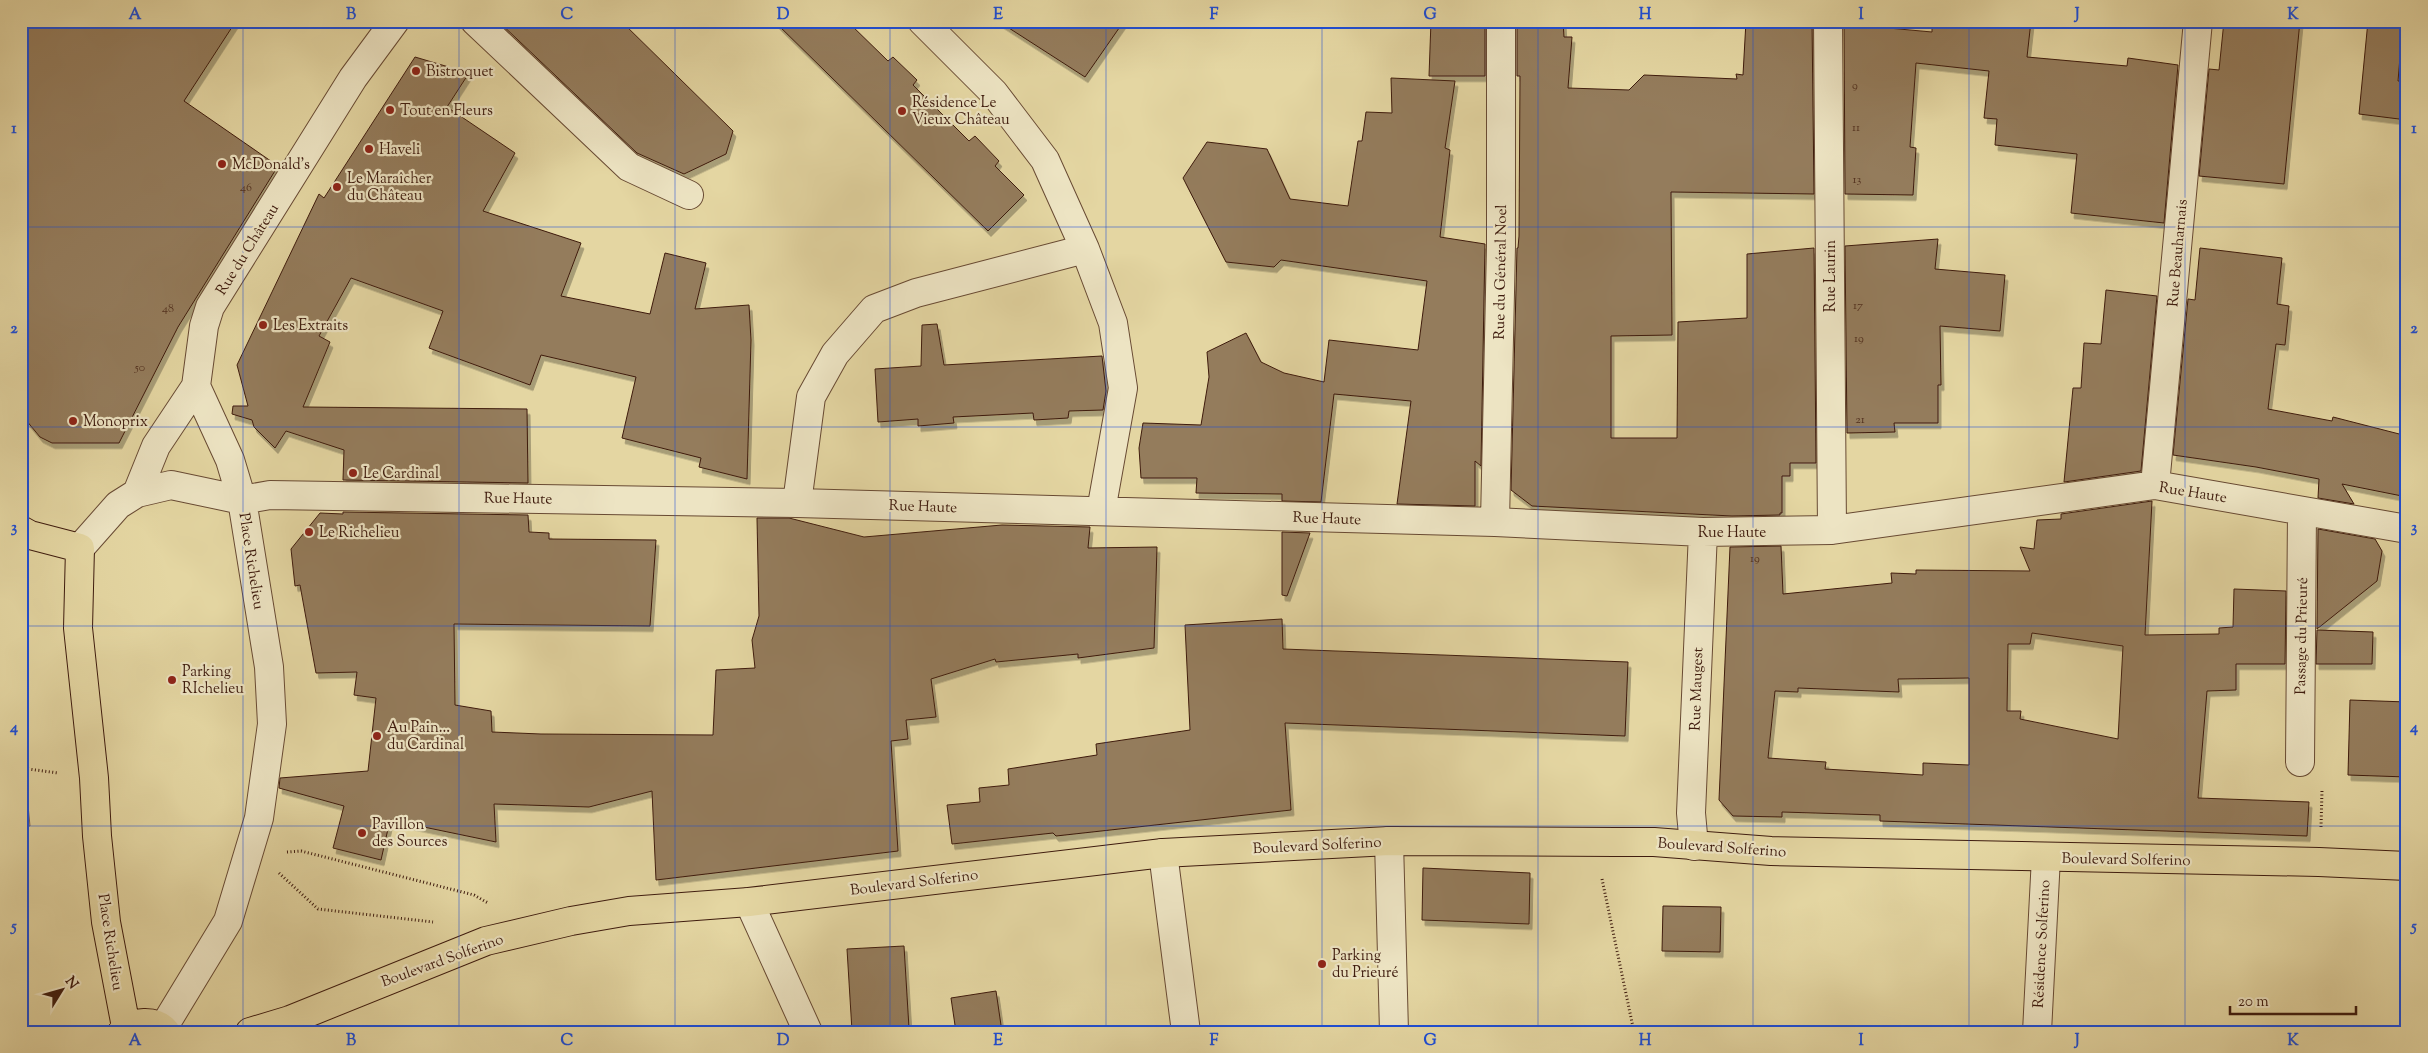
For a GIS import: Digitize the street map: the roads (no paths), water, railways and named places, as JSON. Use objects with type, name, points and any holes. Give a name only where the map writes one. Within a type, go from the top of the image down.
[{"type":"main road","points":[[21,530],[30,535],[80,548]]},
{"type":"main road","name":"Place Richelieu","points":[[80,548],[78,628],[94,778],[97,836],[106,922],[124,1030],[146,1023],[164,1030]]},
{"type":"main road","name":"Boulevard Solferino","points":[[250,1032],[292,1026],[486,941],[571,921],[629,911],[749,902],[1163,853],[1389,841],[1654,842],[1771,851],[2320,862],[2407,866]]},
{"type":"street","name":"Rue du Château","points":[[137,492],[156,446],[196,386],[204,326],[210,308],[353,78],[395,21]]},
{"type":"street","points":[[476,21],[628,167],[689,195]]},
{"type":"street","points":[[922,21],[994,92],[1045,160],[1085,249],[1113,323],[1123,388],[1101,511]]},
{"type":"street","name":"Rue du Général Noel","points":[[1495,522],[1501,246],[1501,21]]},
{"type":"street","name":"Rue Laurin","points":[[1828,21],[1832,530]]},
{"type":"street","name":"Rue Beauharnais","points":[[2155,485],[2198,21]]},
{"type":"street","points":[[797,503],[811,397],[835,354],[874,308],[916,293],[1085,249]]},
{"type":"street","points":[[196,386],[230,460],[242,500]]},
{"type":"street","name":"Place Richelieu","points":[[80,548],[118,505],[137,492],[171,485],[242,500],[269,668],[272,724],[259,818],[228,921],[164,1030]]},
{"type":"street","name":"Rue Haute","points":[[242,500],[270,495],[797,503],[1495,522],[1703,532],[1832,530],[2155,485],[2407,529]]},
{"type":"street","name":"Passage du Prieuré","points":[[2300,762],[2302,511]]},
{"type":"street","name":"Rue Maugest","points":[[1694,846],[1691,813],[1703,532]]},
{"type":"street","points":[[1389,841],[1394,1032]]},
{"type":"street","points":[[1163,853],[1186,1032]]},
{"type":"street","name":"Résidence Solferino","points":[[2037,1032],[2046,857]]},
{"type":"street","points":[[749,902],[808,1032]]},
{"type":"place","name":"Bistroquet","points":[[416,71]]},
{"type":"place","name":"Tout en Fleurs","points":[[390,110]]},
{"type":"place","name":"Résidence Le Vieux Château","points":[[902,111]]},
{"type":"place","name":"Haveli","points":[[369,149]]},
{"type":"place","name":"McDonald's","points":[[222,164]]},
{"type":"place","name":"Le Maraîcher du Château","points":[[337,187]]},
{"type":"place","name":"Les Extraits","points":[[263,325]]},
{"type":"place","name":"Monoprix","points":[[73,421]]},
{"type":"place","name":"Le Cardinal","points":[[353,473]]},
{"type":"place","name":"Le Richelieu","points":[[309,532]]},
{"type":"place","name":"Parking RIchelieu","points":[[172,680]]},
{"type":"place","name":"Au Pain... du Cardinal","points":[[377,736]]},
{"type":"place","name":"Pavillon des Sources","points":[[362,833]]},
{"type":"place","name":"Parking du Prieuré","points":[[1322,964]]}]
